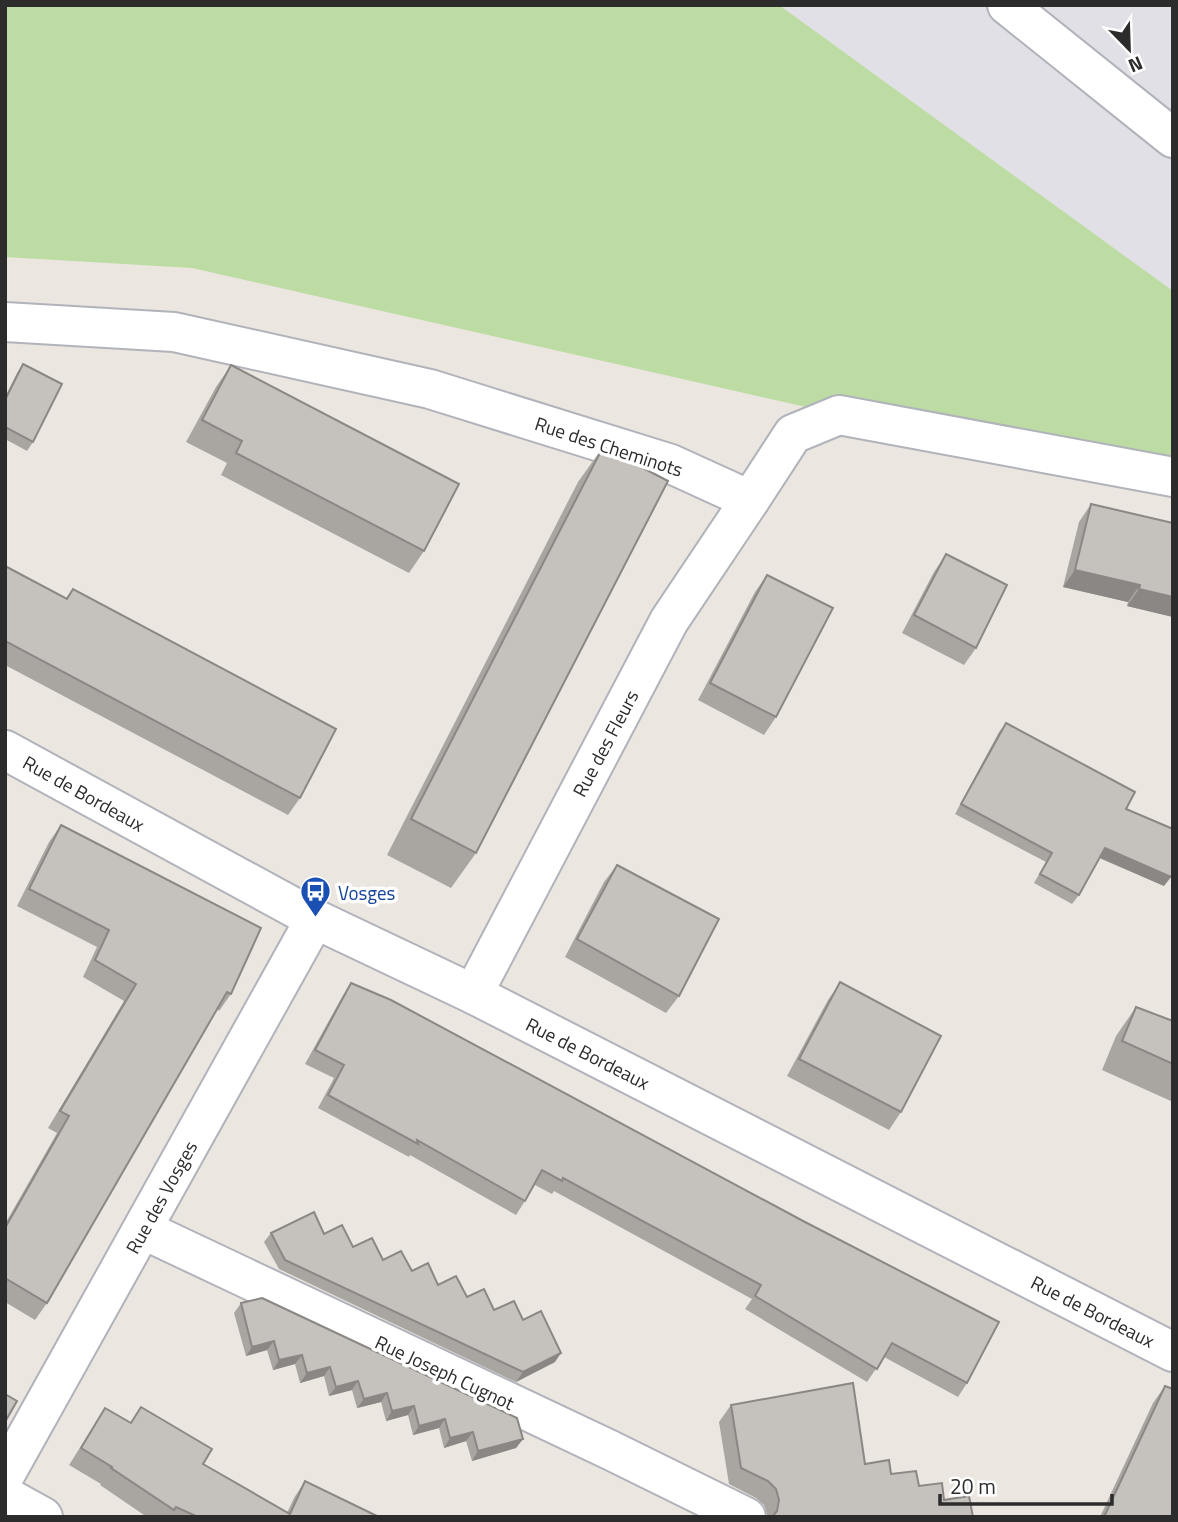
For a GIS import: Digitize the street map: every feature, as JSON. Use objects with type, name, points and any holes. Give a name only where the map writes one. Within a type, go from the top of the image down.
[{"type":"street","points":[[1007,5],[1173,138]]},
{"type":"street","name":"Rue des Cheminots","points":[[5,322],[174,332],[430,389],[671,464],[750,500]]},
{"type":"street","points":[[750,500],[793,434],[839,415],[1173,477]]},
{"type":"street","name":"Rue des Fleurs","points":[[472,994],[669,621],[750,500]]},
{"type":"street","name":"Rue de Bordeaux","points":[[5,750],[315,919],[472,994],[1173,1352]]},
{"type":"street","name":"Rue des Vosges","points":[[5,1475],[315,919]]},
{"type":"street","name":"Rue Joseph Cugnot","points":[[144,1230],[746,1517]]},
{"type":"street","points":[[5,1496],[43,1517]]},
{"type":"shaded area","points":[[779,5],[1173,5],[1173,291]]},
{"type":"green space","points":[[5,5],[779,5],[1173,291],[1173,478],[1031,458],[192,268],[5,257]]},
{"type":"building","points":[[23,364],[62,384],[33,442],[5,427],[5,400]]},
{"type":"building","points":[[231,365],[459,484],[424,551],[236,453],[242,441],[202,420]]},
{"type":"building","points":[[603,447],[668,481],[476,853],[411,819]]},
{"type":"building","points":[[1091,504],[1173,523],[1173,597],[1139,589],[1140,585],[1075,570]]},
{"type":"building","points":[[946,554],[1007,585],[976,648],[914,615]]},
{"type":"building","points":[[5,566],[67,599],[73,589],[336,729],[300,798],[5,641]]},
{"type":"building","points":[[767,575],[833,608],[776,717],[710,683]]},
{"type":"building","points":[[1006,723],[1135,792],[1126,809],[1173,829],[1171,877],[1105,848],[1079,895],[1040,874],[1052,853],[961,804]]},
{"type":"building","points":[[61,825],[261,928],[231,994],[227,992],[47,1303],[5,1278],[5,1228],[69,1116],[60,1111],[136,984],[95,960],[109,930],[29,889]]},
{"type":"building","points":[[617,865],[719,919],[679,996],[577,939]]},
{"type":"building","points":[[840,982],[941,1036],[901,1112],[799,1059]]},
{"type":"building","points":[[351,983],[391,1000],[805,1222],[999,1322],[967,1383],[892,1343],[877,1369],[755,1296],[761,1285],[563,1178],[562,1181],[542,1170],[525,1201],[417,1140],[418,1144],[328,1095],[344,1065],[315,1050]]},
{"type":"building","points":[[1136,1007],[1173,1021],[1173,1064],[1122,1041]]},
{"type":"building","points":[[314,1212],[324,1234],[342,1225],[353,1247],[372,1238],[383,1260],[401,1251],[412,1271],[428,1263],[438,1285],[456,1276],[467,1297],[484,1289],[494,1310],[514,1301],[523,1320],[541,1311],[561,1353],[523,1372],[285,1260],[271,1233]]},
{"type":"building","points":[[262,1298],[517,1418],[523,1439],[478,1451],[473,1432],[450,1438],[445,1419],[419,1426],[414,1406],[392,1411],[387,1393],[364,1399],[358,1381],[336,1387],[330,1367],[307,1373],[302,1355],[279,1360],[274,1341],[252,1347],[241,1303]]},
{"type":"building","points":[[853,1383],[865,1464],[889,1460],[891,1474],[916,1471],[919,1486],[942,1483],[944,1500],[969,1496],[973,1517],[772,1517],[777,1511],[779,1500],[776,1489],[768,1481],[741,1468],[731,1405]]},
{"type":"building","points":[[1165,1386],[1173,1389],[1173,1517],[1104,1517]]},
{"type":"building","points":[[5,1394],[17,1401],[5,1422]]},
{"type":"building","points":[[141,1407],[212,1449],[203,1464],[290,1514],[305,1481],[379,1517],[198,1517],[176,1507],[174,1510],[81,1448],[105,1408],[131,1423]]},
{"type":"place","name":"Vosges","points":[[315,919]]}]
